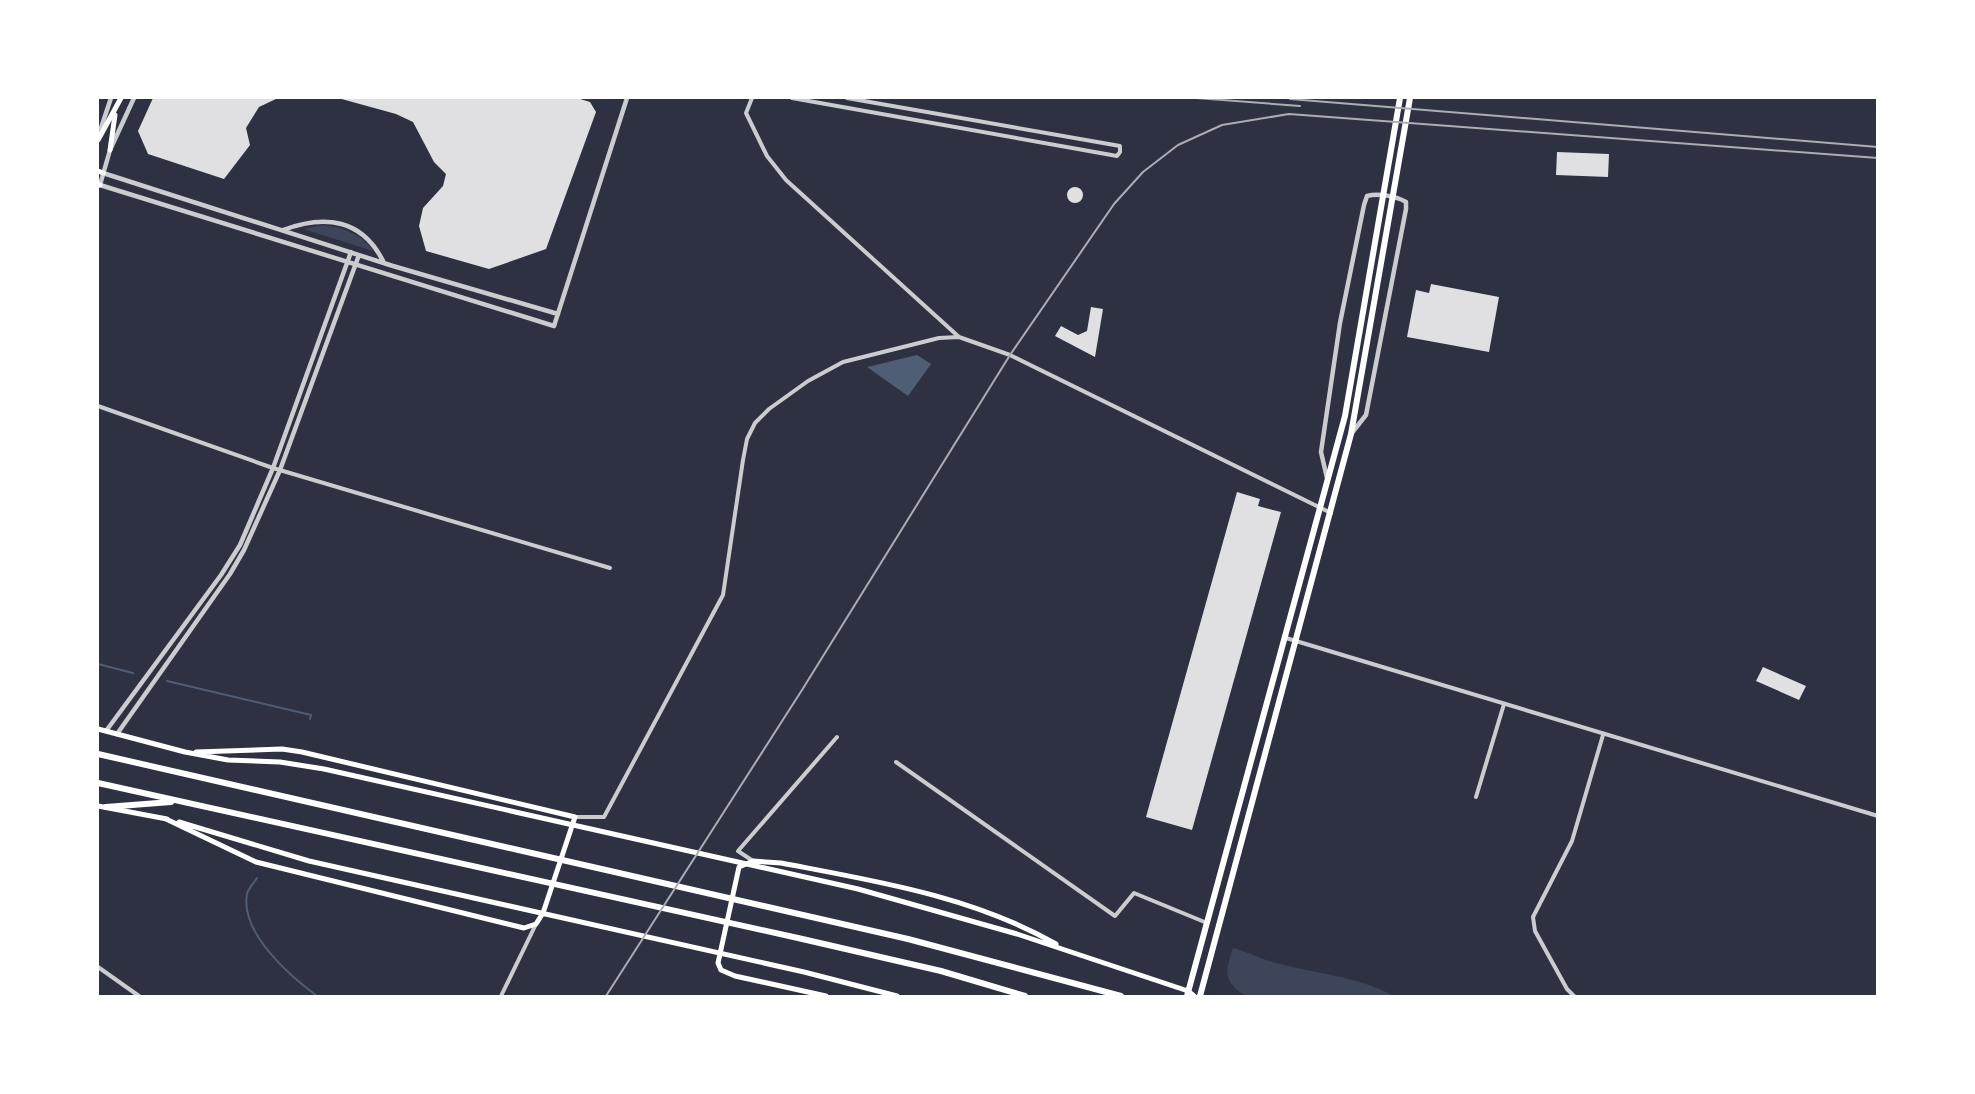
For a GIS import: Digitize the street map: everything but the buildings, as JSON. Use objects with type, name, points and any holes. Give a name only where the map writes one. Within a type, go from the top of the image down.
[{"type":"main road","points":[[98,139],[121,98]]},
{"type":"main road","points":[[1188,994],[1346,416],[1400,98]]},
{"type":"main road","points":[[1200,996],[1355,418],[1410,98]]},
{"type":"main road","points":[[110,150],[116,110]]},
{"type":"main road","points":[[98,729],[185,752],[228,760],[280,762],[324,769],[858,889],[1067,951],[1194,996]]},
{"type":"main road","points":[[166,819],[256,862],[524,928],[536,924],[543,913],[575,817],[302,752],[282,749],[185,752]]},
{"type":"main road","points":[[98,754],[908,939],[1121,996]]},
{"type":"main road","points":[[98,783],[940,971],[1024,996]]},
{"type":"main road","points":[[106,807],[179,801]]},
{"type":"main road","points":[[98,806],[166,819],[309,861],[804,972],[897,996]]},
{"type":"main road","points":[[826,996],[735,976],[722,970],[718,963],[739,867],[753,861],[781,863],[960,901],[1019,923],[1067,951]]},
{"type":"street","points":[[98,139],[111,98]]},
{"type":"street","points":[[134,98],[100,172],[99,184],[554,326],[627,98]]},
{"type":"street","points":[[752,98],[746,113],[766,156],[786,180],[959,337]]},
{"type":"street","points":[[792,98],[1117,156],[1120,152],[1120,146],[847,98]]},
{"type":"street","points":[[100,172],[384,263],[558,314]]},
{"type":"street","points":[[1328,484],[1321,452],[1340,323],[1364,205],[1367,196],[1374,195],[1400,199],[1406,202],[1406,209],[1366,415],[1351,434]]},
{"type":"street","points":[[282,230],[300,223],[321,220],[342,224],[363,234],[376,246],[384,263]]},
{"type":"street","points":[[106,731],[221,575],[240,545],[273,468],[351,252]]},
{"type":"street","points":[[117,734],[230,574],[244,549],[280,470],[359,255]]},
{"type":"street","points":[[575,817],[604,817],[723,595],[743,460],[747,439],[755,423],[769,409],[808,381],[843,362],[939,338],[959,337],[1010,355],[1331,513]]},
{"type":"street","points":[[98,406],[273,468],[610,568]]},
{"type":"street","points":[[1286,638],[1878,816]]},
{"type":"street","points":[[1476,796],[1504,704]]},
{"type":"street","points":[[1574,996],[1567,989],[1535,932],[1533,917],[1572,841],[1603,735]]},
{"type":"street","points":[[753,861],[738,851],[837,737]]},
{"type":"street","points":[[896,762],[1115,916],[1134,893],[1207,923]]},
{"type":"street","points":[[501,996],[536,924]]},
{"type":"street","points":[[98,967],[139,996]]},
{"type":"shaded area","points":[[323,225],[351,232],[373,251],[303,229]]},
{"type":"shaded area","points":[[917,355],[931,364],[908,396],[867,367]]},
{"type":"shaded area","points":[[1233,948],[1271,962],[1366,984],[1394,996],[1246,996],[1233,986],[1228,976],[1228,964]]},
{"type":"waterway","points":[[98,664],[133,673]]},
{"type":"waterway","points":[[167,681],[311,715],[310,719]]},
{"type":"waterway","points":[[257,878],[247,894],[247,909],[251,924],[269,952],[317,996]]},
{"type":"railway","points":[[1196,98],[1300,106]]},
{"type":"railway","points":[[1290,99],[1878,147]]},
{"type":"railway","points":[[606,996],[802,690],[1010,355],[1114,204],[1143,172],[1178,145],[1222,125],[1289,114],[1878,158]]}]
